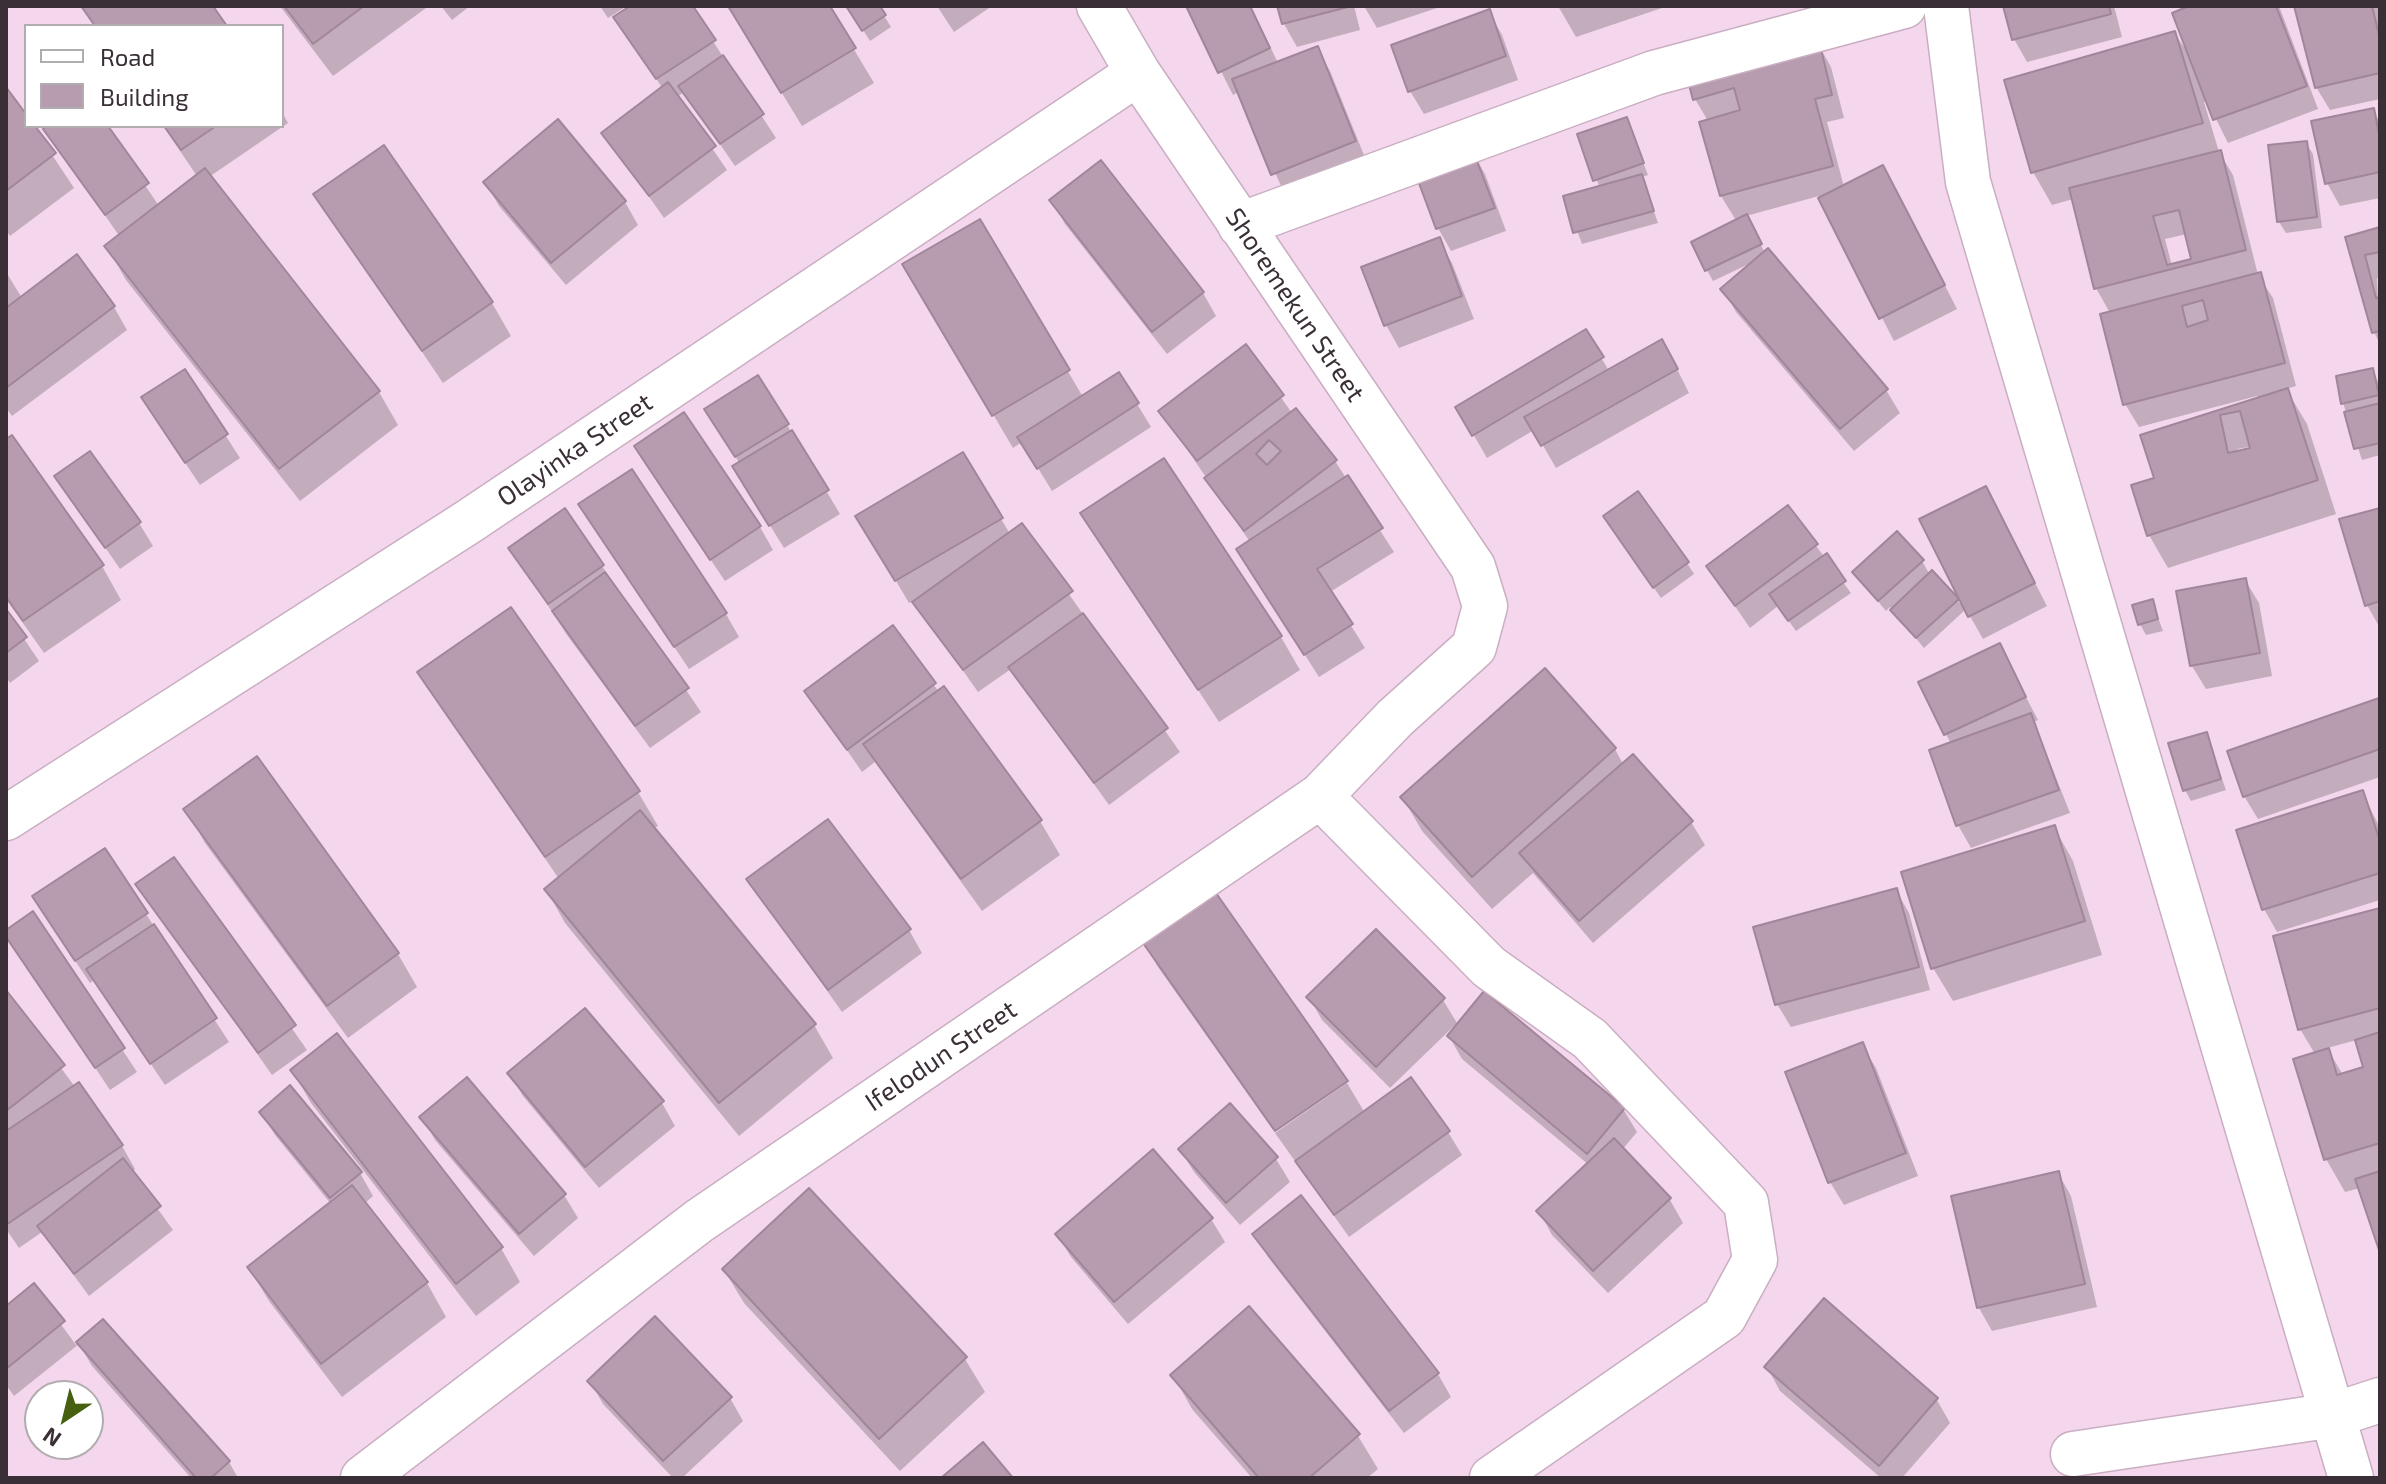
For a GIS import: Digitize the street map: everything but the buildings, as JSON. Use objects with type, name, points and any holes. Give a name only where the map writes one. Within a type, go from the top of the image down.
[{"type":"street","name":"Shoremekun Street","points":[[1099,6],[1138,73],[1473,567],[1485,606]]},
{"type":"street","points":[[1240,225],[1654,73],[1904,6]]},
{"type":"street","points":[[1946,6],[1968,182],[2351,1478]]},
{"type":"street","name":"Olayinka Street","points":[[6,818],[468,522],[1138,73]]},
{"type":"street","name":"Ifelodun Street","points":[[363,1478],[699,1221],[1320,796],[1395,718],[1474,647],[1485,606]]},
{"type":"street","points":[[1320,796],[1489,967],[1590,1039],[1746,1203],[1755,1260],[1724,1317],[1492,1478]]},
{"type":"street","points":[[2073,1454],[2334,1415],[2380,1400]]}]
